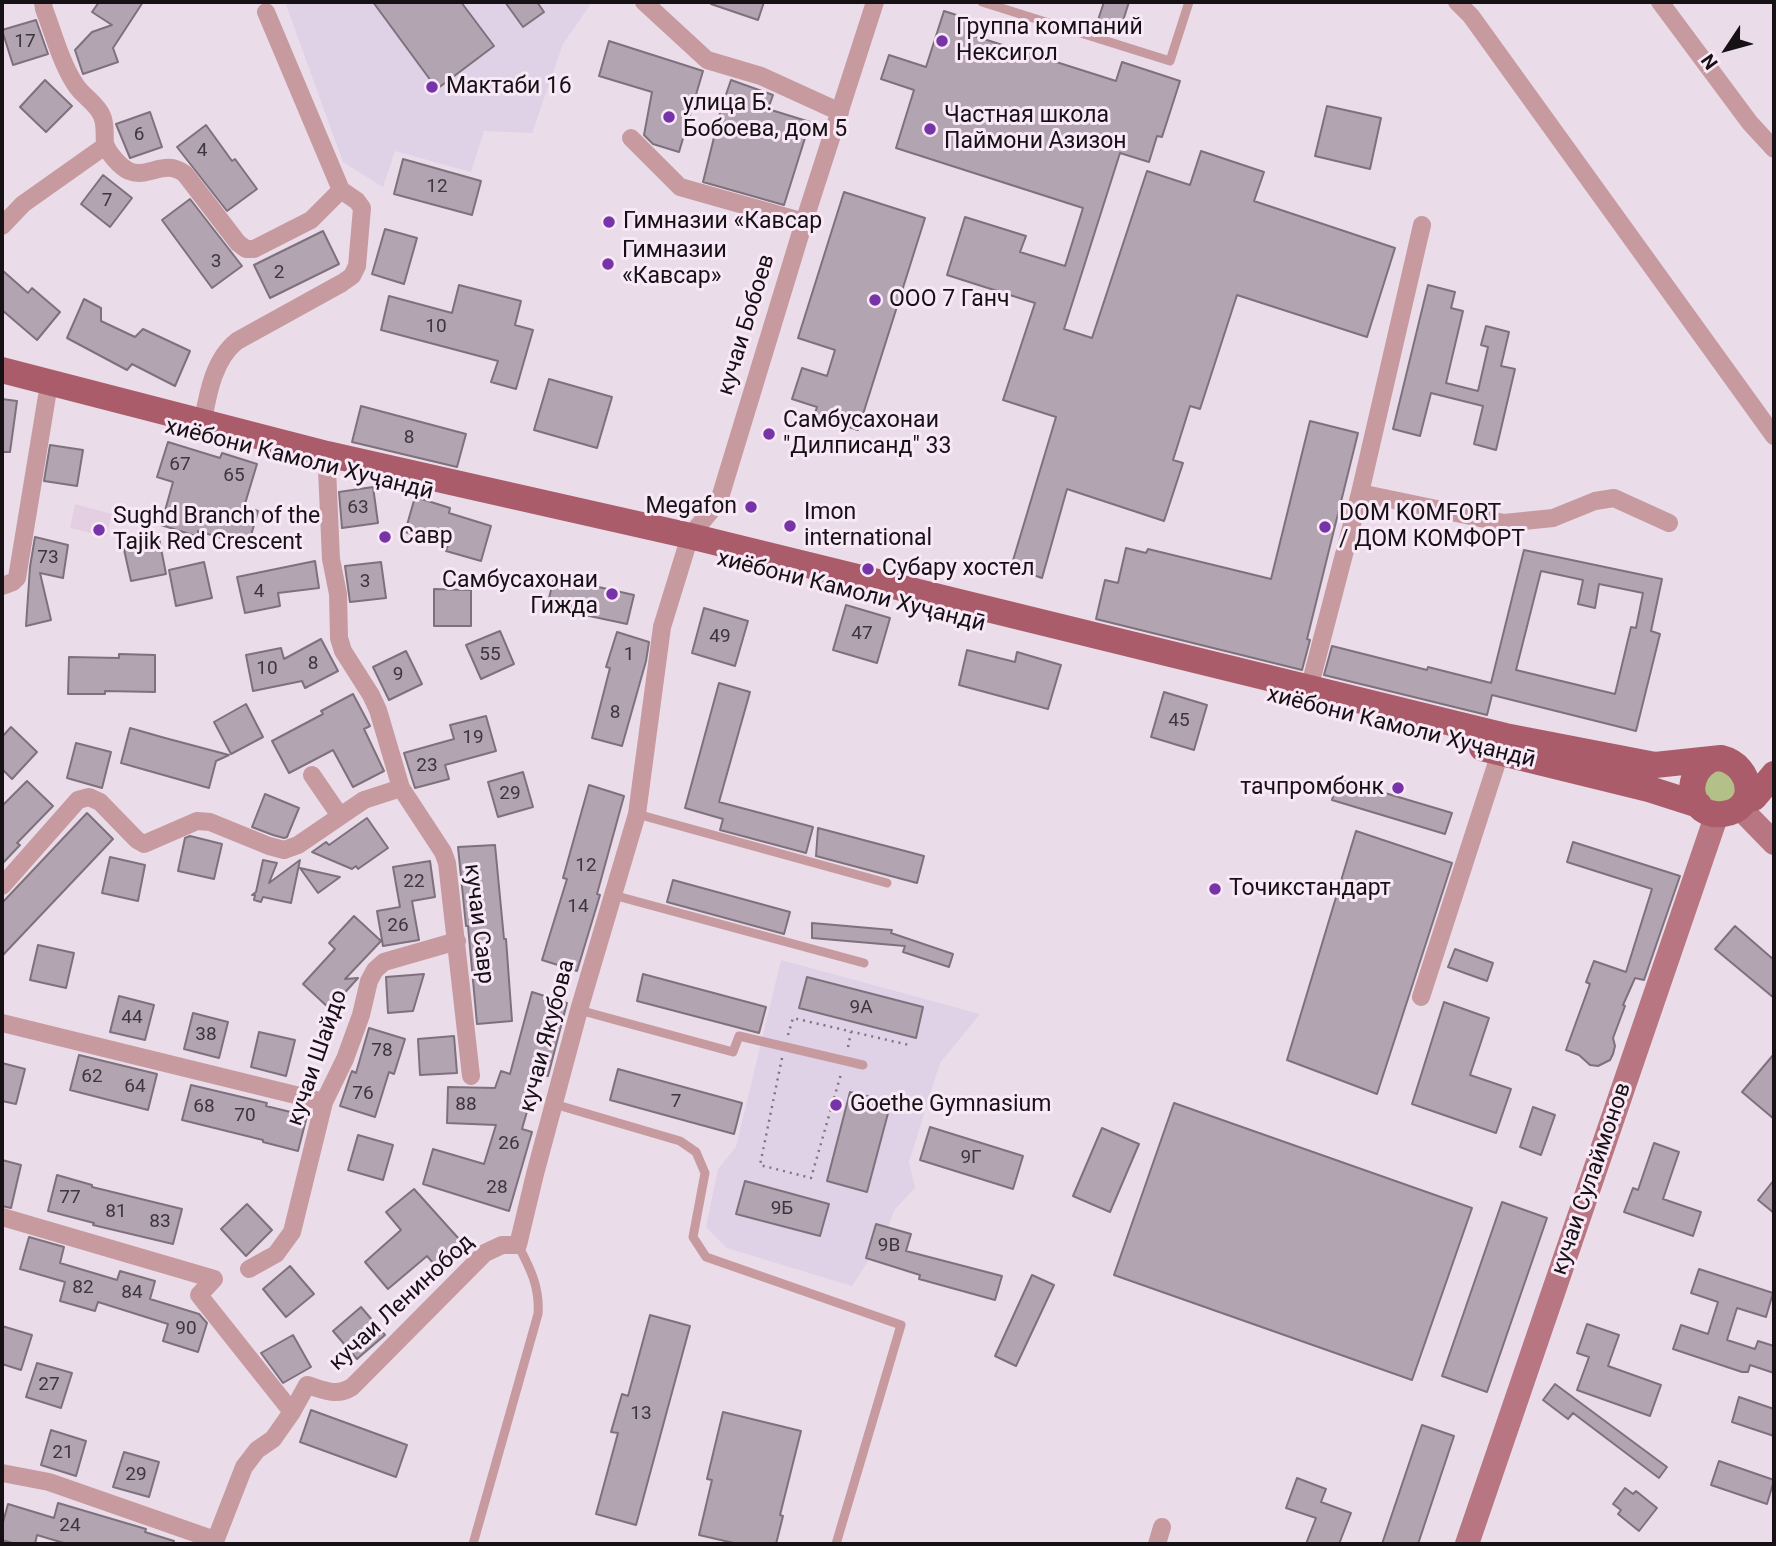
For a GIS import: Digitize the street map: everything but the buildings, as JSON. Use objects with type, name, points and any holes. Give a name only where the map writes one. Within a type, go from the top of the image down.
[{"type":"main road","points":[[2,370],[688,544],[1309,689],[1502,744],[1655,765],[1721,758],[1739,765],[1774,760]]},
{"type":"main road","name":"хиёбони Камоли Хуҷандӣ","points":[[2,385],[327,469],[688,544],[1502,744],[1649,789],[1725,806]]},
{"type":"main road","points":[[1712,759],[1697,770],[1692,779],[1692,788],[1725,806],[1774,843]]},
{"type":"main road","points":[[1725,806],[1748,782],[1739,765]]},
{"type":"main road","points":[[1725,806],[1754,798],[1774,774]]},
{"type":"main road","name":"кучаи Сулаймонов","points":[[1467,1544],[1725,806]]},
{"type":"street","points":[[43,2],[73,82],[102,114],[105,146],[128,170],[139,173],[166,167],[177,168],[185,174],[238,243],[246,248],[254,248],[311,220],[341,190]]},
{"type":"street","points":[[644,2],[707,60],[761,75],[840,112]]},
{"type":"street","name":"кучаи Бобоев","points":[[688,544],[719,501],[804,222],[875,2]]},
{"type":"street","points":[[1457,2],[1471,16],[1774,436]]},
{"type":"street","points":[[1660,2],[1750,123],[1774,149]]},
{"type":"street","points":[[203,420],[207,398],[228,348],[352,276],[357,266],[362,208],[341,190],[266,12]]},
{"type":"street","points":[[631,138],[680,187],[804,222]]},
{"type":"street","points":[[2,226],[23,204],[105,146]]},
{"type":"street","points":[[1309,689],[1360,493],[1422,225]]},
{"type":"street","points":[[2,586],[17,578],[47,397]]},
{"type":"street","name":"кучаи Савр","points":[[327,469],[331,558],[338,594],[339,638],[343,651],[371,695],[401,788],[443,852],[447,863],[471,1076]]},
{"type":"street","points":[[1360,493],[1504,523],[1553,518],[1595,500],[1614,498],[1670,523]]},
{"type":"street","name":"кучаи Якубова","points":[[518,1245],[579,1010],[637,814],[662,627],[688,544]]},
{"type":"street","points":[[1421,997],[1502,744]]},
{"type":"street","points":[[312,775],[340,816]]},
{"type":"street","points":[[2,886],[78,800],[89,797],[100,802],[144,844],[197,821],[210,822],[284,850],[298,845],[364,800],[401,788]]},
{"type":"street","name":"кучаи Шайдо","points":[[249,1269],[276,1254],[292,1232],[324,1102],[345,1059],[369,981],[375,970],[384,962],[457,941]]},
{"type":"street","points":[[2,1023],[324,1102]]},
{"type":"street","points":[[2,1217],[214,1279],[199,1295],[292,1412],[274,1439],[257,1450],[244,1467],[214,1542],[49,1482],[2,1473]]},
{"type":"street","name":"кучаи Ленинобод","points":[[292,1412],[307,1385],[335,1394],[352,1387],[485,1253],[502,1245],[518,1245]]},
{"type":"lane","points":[[982,2],[1170,61],[1189,2]]},
{"type":"lane","points":[[637,814],[887,883]]},
{"type":"lane","points":[[614,895],[864,963]]},
{"type":"lane","points":[[579,1010],[733,1052],[739,1036],[863,1065]]},
{"type":"lane","points":[[554,1104],[680,1141],[696,1152],[705,1173],[693,1237],[706,1257],[901,1325],[836,1544]]},
{"type":"lane","points":[[473,1544],[538,1314],[539,1297],[534,1275],[518,1245]]},
{"type":"path","points":[[851,1032],[811,1178],[760,1165],[793,1018],[909,1045]]},
{"type":"shaded area","name":"Мактаби 16","points":[[285,2],[592,2],[563,44],[532,133],[484,131],[471,172],[395,151],[383,187],[343,162]]},
{"type":"shaded area","points":[[75,504],[112,514],[106,537],[70,528]]},
{"type":"shaded area","name":"Goethe Gymnasium","points":[[781,960],[980,1014],[940,1063],[909,1162],[915,1188],[895,1209],[884,1237],[852,1286],[727,1248],[706,1227],[718,1169],[736,1147]]},
{"type":"green space","points":[[1714,771],[1724,771],[1736,784],[1733,798],[1716,804],[1705,795],[1704,781]]},
{"type":"place","name":"Группа компаний Нексигол","points":[[942,41]]},
{"type":"place","name":"Мактаби 16","points":[[432,87]]},
{"type":"place","name":"улица Б. Бобоева, дом 5","points":[[669,117]]},
{"type":"place","name":"Частная школа Паймони Азизон","points":[[930,129]]},
{"type":"place","name":"Гимназии «Кавсар","points":[[609,222]]},
{"type":"place","name":"Гимназии «Кавсар»","points":[[608,264]]},
{"type":"place","name":"ООО 7 Ганч","points":[[875,300]]},
{"type":"place","name":"Самбусахонаи \"Дилписанд\" 33","points":[[769,434]]},
{"type":"place","name":"Megafon","points":[[751,507]]},
{"type":"place","name":"Imon international","points":[[790,526]]},
{"type":"place","name":"DOM KOMFORT / ДОМ КОМФОРТ","points":[[1325,527]]},
{"type":"place","name":"Sughd Branch of the Tajik Red Crescent","points":[[99,530]]},
{"type":"place","name":"Савр","points":[[385,537]]},
{"type":"place","name":"Субару хостел","points":[[868,569]]},
{"type":"place","name":"Самбусахонаи Гижда","points":[[612,594]]},
{"type":"place","name":"тачпромбонк","points":[[1398,788]]},
{"type":"place","name":"Точикстандарт","points":[[1215,889]]},
{"type":"place","name":"Goethe Gymnasium","points":[[836,1105]]}]
